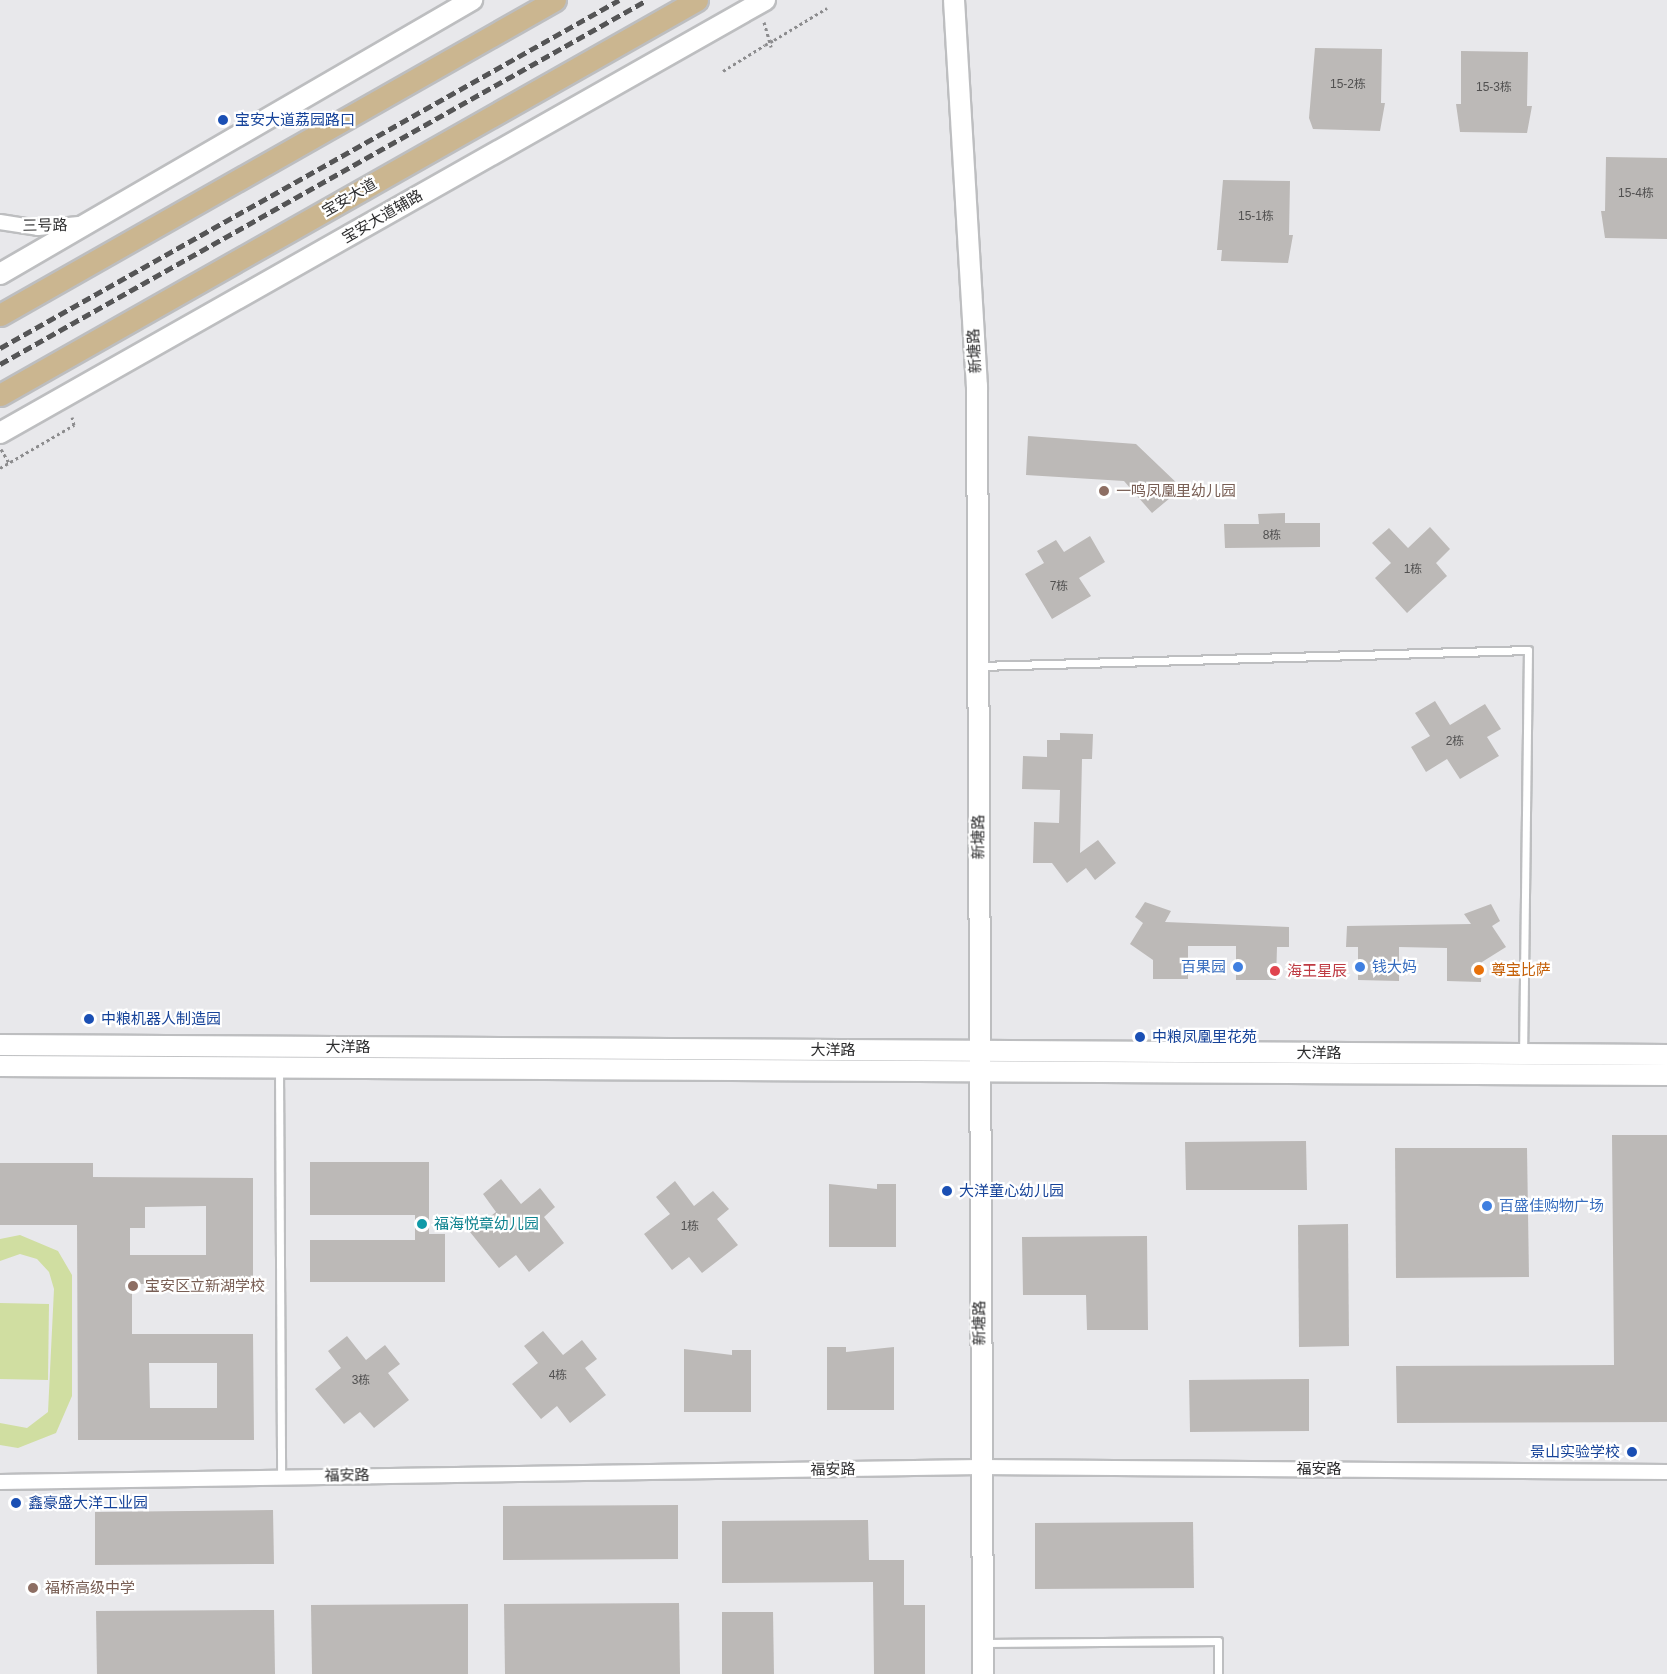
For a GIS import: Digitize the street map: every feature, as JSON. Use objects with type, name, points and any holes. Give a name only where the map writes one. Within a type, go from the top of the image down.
[{"type":"main road","points":[[0,315],[555,0]]},
{"type":"main road","name":"宝安大道","points":[[0,395],[698,0]]},
{"type":"street","points":[[432,22],[441,0]]},
{"type":"street","points":[[0,274],[472,0]]},
{"type":"street","name":"宝安大道辅路","points":[[0,433],[765,0]]},
{"type":"street","name":"新塘路","points":[[954,0],[976,386],[980,1467],[983,1674]]},
{"type":"street","name":"三号路","points":[[0,222],[38,228],[90,222]]},
{"type":"street","name":"大洋路","points":[[0,1046],[1667,1055]]},
{"type":"street","name":"大洋路","points":[[0,1066],[1667,1075]]},
{"type":"street","name":"福安路","points":[[0,1482],[980,1467],[1667,1472]]},
{"type":"lane","points":[[977,666],[1528,650],[1523,1054]]},
{"type":"lane","points":[[279,1067],[281,1476]]},
{"type":"lane","points":[[983,1643],[1218,1641],[1218,1674]]},
{"type":"path","points":[[723,71],[827,8]]},
{"type":"path","points":[[764,22],[771,46]]},
{"type":"path","points":[[0,468],[74,425],[72,417]]},
{"type":"path","points":[[0,448],[9,463]]},
{"type":"green space","points":[[20,1235],[58,1251],[72,1275],[72,1396],[56,1433],[18,1448],[0,1445],[0,1423],[27,1428],[48,1412],[54,1289],[49,1272],[37,1259],[20,1254],[0,1261],[0,1239]]},
{"type":"green space","points":[[0,1303],[49,1304],[48,1380],[0,1379]]},
{"type":"building","points":[[1315,48],[1382,49],[1381,103],[1385,103],[1380,131],[1313,129],[1309,118]]},
{"type":"building","points":[[1461,51],[1528,52],[1527,106],[1532,106],[1527,133],[1460,132],[1456,104],[1461,104]]},
{"type":"building","points":[[1606,157],[1667,158],[1667,239],[1605,238],[1601,211],[1605,211]]},
{"type":"building","points":[[1223,180],[1290,181],[1289,235],[1293,235],[1288,263],[1221,261],[1222,250],[1217,250]]},
{"type":"building","points":[[1028,436],[1136,444],[1182,488],[1152,513],[1124,481],[1026,475]]},
{"type":"building","points":[[1285,513],[1285,523],[1320,523],[1320,547],[1225,548],[1224,524],[1259,524],[1258,514]]},
{"type":"building","points":[[1430,527],[1450,549],[1436,563],[1447,576],[1407,613],[1375,578],[1391,563],[1372,543],[1389,528],[1408,548]]},
{"type":"building","points":[[1090,536],[1105,562],[1079,578],[1091,596],[1052,619],[1025,574],[1044,563],[1037,551],[1056,540],[1064,552]]},
{"type":"building","points":[[1435,701],[1450,725],[1485,704],[1501,729],[1487,737],[1499,756],[1460,779],[1447,759],[1426,772],[1411,747],[1430,736],[1415,713]]},
{"type":"building","points":[[1060,733],[1093,734],[1092,759],[1082,759],[1080,853],[1098,840],[1116,863],[1095,880],[1086,868],[1067,883],[1052,863],[1033,863],[1034,822],[1059,823],[1060,790],[1022,789],[1023,756],[1047,757],[1047,740],[1060,740]]},
{"type":"building","points":[[1145,902],[1171,911],[1165,922],[1289,927],[1289,947],[1277,947],[1276,980],[1236,980],[1236,946],[1188,946],[1188,979],[1153,979],[1153,960],[1130,944],[1143,923],[1135,917]]},
{"type":"building","points":[[1491,904],[1500,921],[1492,926],[1506,947],[1482,962],[1481,982],[1447,981],[1447,948],[1399,947],[1399,981],[1358,980],[1358,947],[1346,947],[1347,926],[1471,924],[1464,914]]},
{"type":"building","points":[[1612,1135],[1667,1135],[1667,1422],[1397,1423],[1396,1366],[1614,1365]]},
{"type":"building","points":[[1306,1141],[1307,1190],[1186,1190],[1185,1142]]},
{"type":"building","points":[[1395,1148],[1527,1148],[1529,1277],[1396,1278]]},
{"type":"building","name":"福海悦章幼儿园","points":[[310,1162],[429,1162],[429,1234],[445,1234],[445,1282],[310,1282],[310,1240],[415,1240],[415,1215],[310,1215]]},
{"type":"building","points":[[0,1163],[93,1163],[93,1177],[253,1178],[253,1284],[132,1284],[132,1334],[253,1334],[254,1440],[78,1440],[77,1225],[0,1225]],"holes":[[[206,1206],[206,1255],[130,1255],[130,1228],[145,1228],[145,1207]],[[149,1363],[217,1363],[217,1408],[150,1408]]]},
{"type":"building","points":[[501,1179],[521,1204],[540,1188],[555,1207],[544,1217],[564,1243],[529,1272],[516,1255],[499,1268],[470,1232],[496,1212],[483,1194]]},
{"type":"building","points":[[675,1181],[694,1206],[713,1191],[729,1209],[717,1219],[738,1245],[702,1273],[689,1257],[672,1270],[644,1234],[670,1214],[656,1197]]},
{"type":"building","points":[[829,1184],[877,1189],[877,1184],[896,1184],[896,1247],[829,1247]]},
{"type":"building","points":[[1348,1224],[1349,1346],[1299,1347],[1298,1225]]},
{"type":"building","points":[[1147,1236],[1148,1330],[1087,1330],[1086,1295],[1023,1295],[1022,1237]]},
{"type":"building","points":[[543,1331],[563,1355],[582,1340],[597,1359],[585,1368],[606,1395],[570,1423],[557,1406],[541,1419],[512,1384],[538,1363],[524,1346]]},
{"type":"building","points":[[347,1336],[366,1360],[385,1345],[400,1364],[388,1373],[409,1400],[374,1428],[360,1412],[344,1424],[315,1389],[341,1368],[328,1351]]},
{"type":"building","points":[[827,1347],[846,1347],[846,1352],[894,1347],[894,1410],[827,1410]]},
{"type":"building","points":[[684,1349],[732,1355],[732,1350],[751,1350],[751,1412],[684,1412]]},
{"type":"building","points":[[1309,1379],[1309,1431],[1190,1432],[1189,1380]]},
{"type":"building","points":[[678,1505],[678,1559],[503,1560],[503,1506]]},
{"type":"building","points":[[273,1510],[274,1564],[95,1565],[95,1512]]},
{"type":"building","points":[[868,1520],[869,1560],[904,1560],[904,1605],[925,1605],[925,1674],[874,1674],[873,1582],[722,1583],[722,1521]]},
{"type":"building","points":[[1193,1522],[1194,1588],[1035,1589],[1035,1523]]},
{"type":"building","points":[[679,1603],[680,1674],[505,1674],[504,1604]]},
{"type":"building","points":[[468,1604],[468,1674],[312,1674],[311,1605]]},
{"type":"building","points":[[274,1610],[275,1674],[97,1674],[96,1611]]},
{"type":"building","points":[[722,1612],[773,1612],[774,1674],[722,1674]]},
{"type":"railway","points":[[0,348],[619,0]]},
{"type":"railway","points":[[0,364],[647,0]]},
{"type":"place","name":"宝安大道荔园路口","points":[[223,120]]},
{"type":"place","name":"一鸣凤凰里幼儿园","points":[[1104,491]]},
{"type":"place","name":"百果园","points":[[1238,967]]},
{"type":"place","name":"钱大妈","points":[[1360,967]]},
{"type":"place","name":"尊宝比萨","points":[[1479,970]]},
{"type":"place","name":"海王星辰","points":[[1275,971]]},
{"type":"place","name":"中粮机器人制造园","points":[[89,1019]]},
{"type":"place","name":"中粮凤凰里花苑","points":[[1140,1037]]},
{"type":"place","name":"大洋童心幼儿园","points":[[947,1191]]},
{"type":"place","name":"百盛佳购物广场","points":[[1487,1206]]},
{"type":"place","name":"福海悦章幼儿园","points":[[422,1224]]},
{"type":"place","name":"宝安区立新湖学校","points":[[133,1286]]},
{"type":"place","name":"景山实验学校","points":[[1632,1452]]},
{"type":"place","name":"鑫豪盛大洋工业园","points":[[16,1503]]},
{"type":"place","name":"福桥高级中学","points":[[33,1588]]}]
